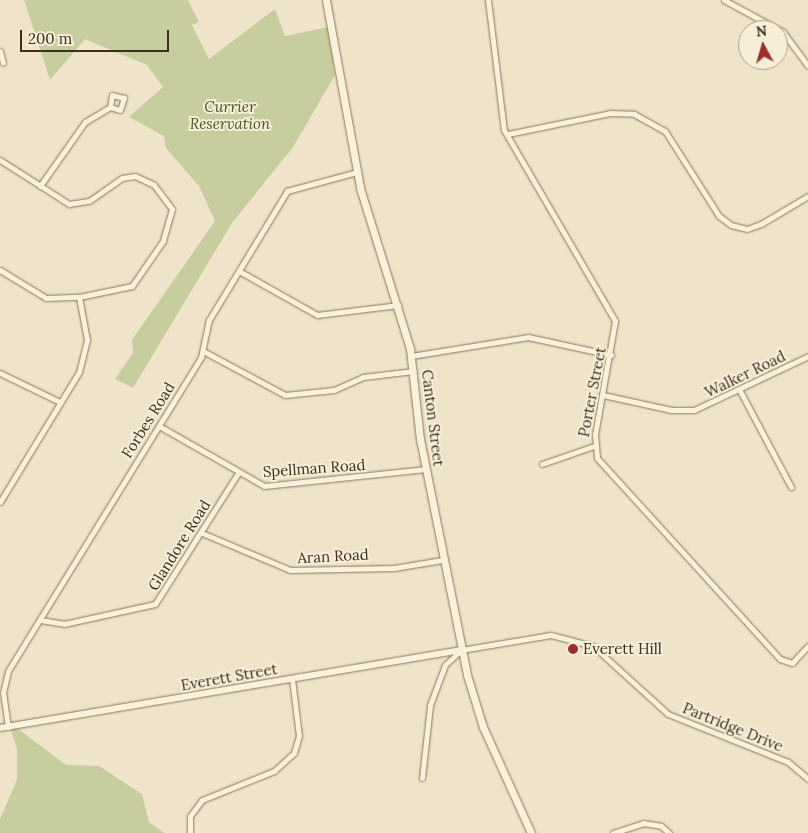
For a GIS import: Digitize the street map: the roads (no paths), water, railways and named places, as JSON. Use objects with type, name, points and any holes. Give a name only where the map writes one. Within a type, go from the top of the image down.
[{"type":"main road","name":"Canton Street","points":[[326,0],[357,172],[398,305],[411,356],[426,469],[442,560],[462,650],[483,727],[531,833]]},
{"type":"street","name":"Porter Street","points":[[488,0],[502,125],[613,317],[612,355],[594,446],[605,472],[780,659],[792,663],[808,646]]},
{"type":"street","points":[[724,0],[783,32],[808,66]]},
{"type":"street","points":[[0,51],[3,63]]},
{"type":"street","points":[[40,186],[85,122],[110,107]]},
{"type":"street","points":[[508,134],[610,113],[634,114],[651,120],[668,136],[717,214],[728,223],[755,227],[808,196]]},
{"type":"street","points":[[0,160],[62,201],[77,204],[122,178],[135,176],[154,184],[172,209],[163,241],[132,286],[79,297],[46,298],[0,270]]},
{"type":"street","name":"Forbes Road","points":[[8,727],[5,678],[203,351],[209,320],[287,191],[357,172]]},
{"type":"street","points":[[239,271],[316,315],[398,305]]},
{"type":"street","points":[[0,502],[79,372],[87,349],[79,297]]},
{"type":"street","points":[[411,356],[528,337],[612,355]]},
{"type":"street","points":[[203,351],[285,395],[334,390],[363,377],[414,371]]},
{"type":"street","name":"Walker Road","points":[[603,395],[689,411],[740,391],[808,356]]},
{"type":"street","points":[[0,373],[60,402]]},
{"type":"street","points":[[740,391],[791,487]]},
{"type":"street","name":"Spellman Road","points":[[159,426],[238,473],[264,486],[426,469]]},
{"type":"street","points":[[542,464],[594,446]]},
{"type":"street","name":"Glandore Road","points":[[40,620],[64,624],[155,604],[202,533],[238,473]]},
{"type":"street","name":"Aran Road","points":[[202,533],[292,570],[394,568],[442,560]]},
{"type":"street","name":"Partridge Drive","points":[[462,650],[542,636],[574,638],[600,652],[668,714],[788,762],[808,779]]},
{"type":"street","points":[[422,778],[436,681],[444,665],[462,650]]},
{"type":"street","name":"Everett Street","points":[[0,728],[462,650]]},
{"type":"street","points":[[190,833],[191,812],[202,800],[274,771],[294,753],[299,736],[292,679]]},
{"type":"street","points":[[613,833],[643,823],[661,826],[669,833]]},
{"type":"place","name":"Everett Hill","points":[[573,649]]},
{"type":"park label","name":"Currier Reservation","points":[[230,114]]}]
